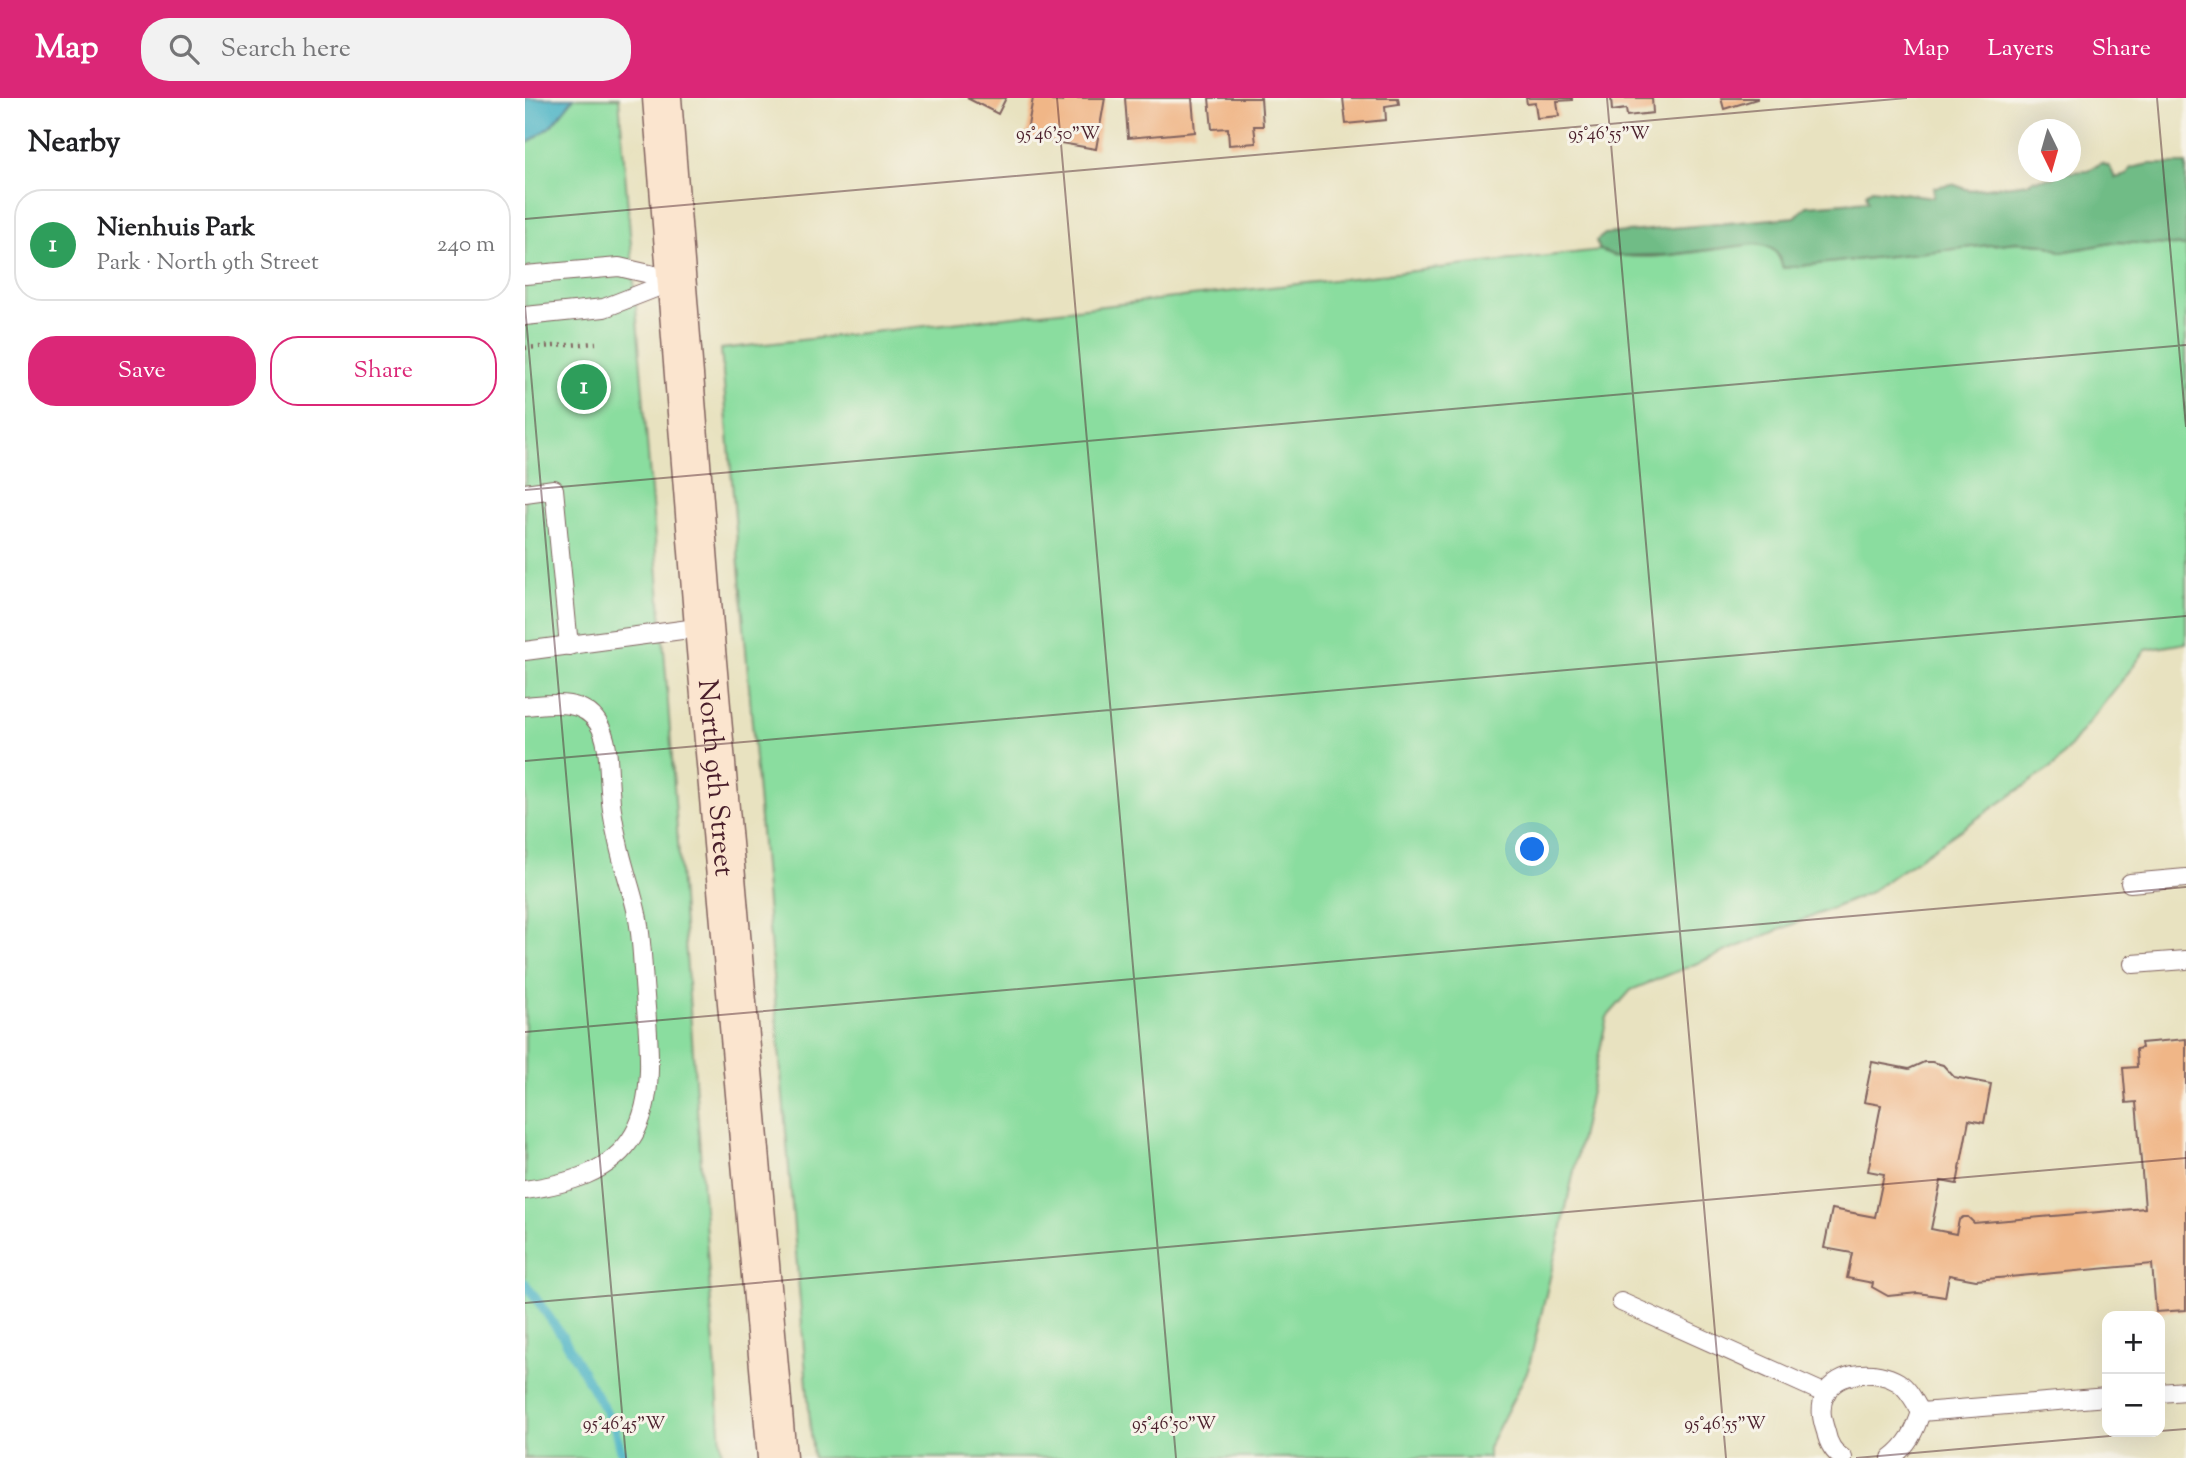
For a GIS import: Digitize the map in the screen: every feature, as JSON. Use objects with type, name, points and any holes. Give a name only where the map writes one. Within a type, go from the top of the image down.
[{"type":"main road","name":"North 9th Street","points":[[662,98],[704,627],[777,1458]]},
{"type":"lane","points":[[525,275],[619,267],[676,280]]},
{"type":"lane","points":[[525,316],[604,307],[676,280]]},
{"type":"lane","points":[[525,493],[554,489],[569,646]]},
{"type":"lane","points":[[525,651],[704,627]]},
{"type":"lane","points":[[525,706],[569,704],[585,709],[598,723],[605,741],[612,813],[641,936],[649,1060],[644,1110],[634,1135],[616,1155],[597,1170],[576,1180],[525,1191]]},
{"type":"lane","points":[[2130,883],[2186,878]]},
{"type":"lane","points":[[2133,964],[2186,960]]},
{"type":"lane","points":[[1621,1303],[1826,1394]]},
{"type":"lane","points":[[1843,1458],[1836,1454],[1827,1438],[1821,1415],[1826,1394],[1841,1379],[1863,1373],[1882,1375],[1898,1383],[1907,1390],[1921,1412],[1915,1432],[1891,1458]]},
{"type":"lane","points":[[2165,1393],[2186,1391]]},
{"type":"lane","points":[[1921,1412],[2102,1397]]},
{"type":"path","points":[[525,348],[596,344]]},
{"type":"green space","points":[[525,98],[619,98],[666,675],[722,1458],[525,1458]]},
{"type":"green space","points":[[2102,163],[2110,167],[2115,178],[2127,175],[2131,168],[2149,164],[2186,164],[2186,246],[2118,242],[2062,252],[2044,244],[2017,242],[1783,268],[1774,250],[1755,244],[1669,255],[1616,256],[1600,250],[1596,241],[1605,234],[1795,217],[1807,206],[1868,201],[1866,193],[1872,189],[1933,197],[1934,187],[1952,184],[1969,190],[2030,182],[2081,182],[2081,171]]},
{"type":"green space","points":[[2017,242],[2044,244],[2062,252],[2118,242],[2186,246],[2186,643],[2146,650],[2055,765],[1867,894],[1631,990],[1607,1017],[1528,1370],[1488,1448],[1488,1458],[813,1458],[721,349],[1600,250],[1646,257],[1759,244],[1775,250],[1783,268]]},
{"type":"water","points":[[525,98],[574,98],[551,126],[525,145]]},
{"type":"building","points":[[967,98],[1006,98],[998,114]]},
{"type":"building","points":[[1033,98],[1052,98],[1052,101],[1062,102],[1063,98],[1105,98],[1096,149],[1026,137]]},
{"type":"building","points":[[1125,98],[1192,98],[1195,132],[1128,138]]},
{"type":"building","points":[[1209,98],[1261,98],[1263,126],[1254,126],[1256,143],[1229,145],[1228,128],[1212,129]]},
{"type":"building","points":[[1343,98],[1398,98],[1399,104],[1385,106],[1386,120],[1346,124]]},
{"type":"building","points":[[1526,98],[1572,100],[1557,101],[1559,116],[1537,118],[1535,103],[1527,104]]},
{"type":"building","points":[[1611,98],[1652,98],[1653,113],[1627,116],[1626,109],[1612,111]]},
{"type":"building","points":[[1721,98],[1757,98],[1757,99],[1724,109]]},
{"type":"building","points":[[2186,1039],[2186,1310],[2156,1311],[2152,1264],[1976,1280],[1949,1275],[1945,1297],[1918,1293],[1888,1296],[1872,1287],[1873,1283],[1847,1278],[1852,1253],[1824,1248],[1832,1209],[1875,1217],[1884,1174],[1868,1171],[1881,1105],[1864,1102],[1872,1062],[1909,1069],[1924,1062],[1932,1062],[1943,1065],[1954,1077],[1991,1084],[1984,1123],[1969,1120],[1957,1184],[1941,1181],[1931,1229],[1956,1234],[1959,1220],[1963,1217],[1968,1217],[1974,1223],[2145,1208],[2136,1102],[2126,1103],[2123,1068],[2137,1067],[2136,1049],[2142,1048],[2141,1043]]},
{"type":"waterway","points":[[525,1283],[563,1337],[614,1426],[623,1458]]},
{"type":"place","name":"Nienhuis Park","points":[[584,387]]}]
